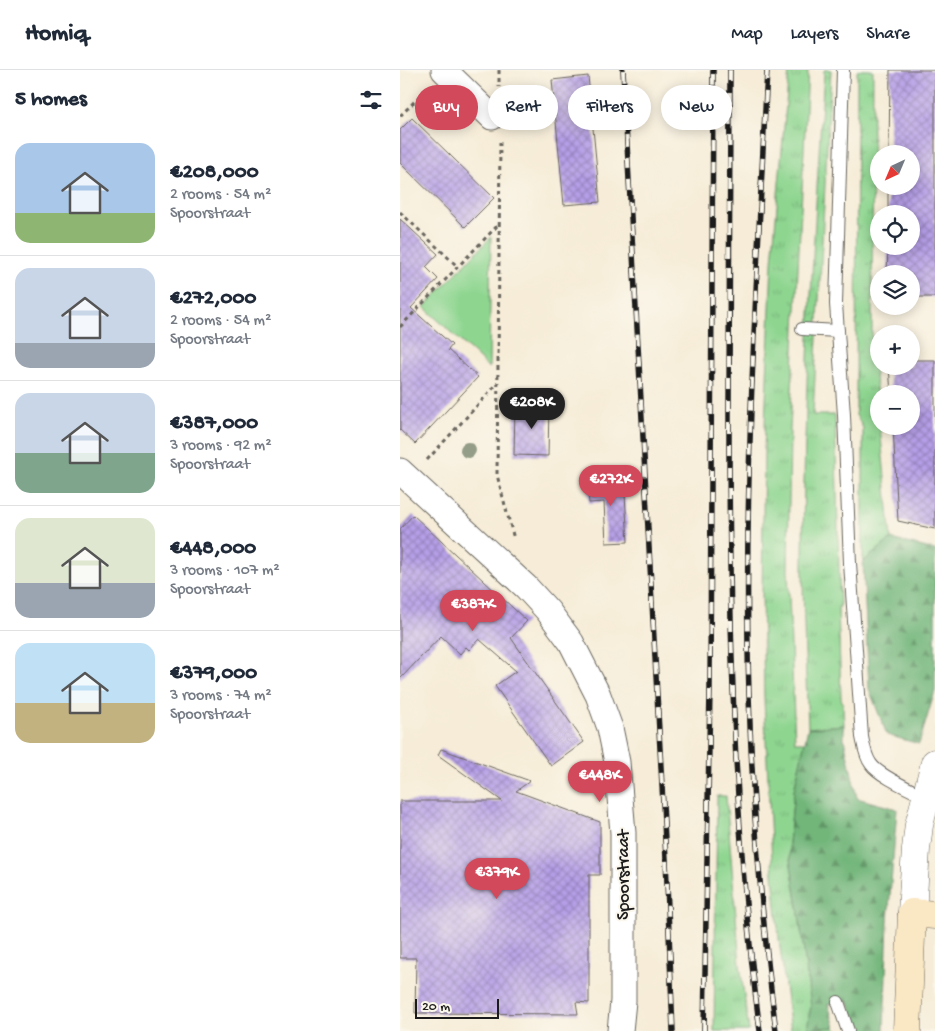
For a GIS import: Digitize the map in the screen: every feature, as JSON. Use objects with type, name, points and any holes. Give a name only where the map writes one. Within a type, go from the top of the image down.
[{"type":"main road","points":[[907,1031],[924,914]]},
{"type":"street","points":[[445,70],[488,113]]},
{"type":"street","name":"Spoorstraat","points":[[405,475],[526,587],[548,611],[571,642],[598,695],[610,728],[617,762],[623,833],[622,1001],[620,1031]]},
{"type":"street","points":[[924,914],[916,849],[925,797],[935,763]]},
{"type":"lane","points":[[842,70],[836,304],[844,415],[850,563],[862,737],[866,754],[871,764],[880,772],[925,797]]},
{"type":"lane","points":[[802,329],[838,331]]},
{"type":"lane","points":[[838,1002],[848,1031]]},
{"type":"path","points":[[400,116],[445,70]]},
{"type":"path","points":[[500,130],[497,475],[514,540]]},
{"type":"path","points":[[400,212],[457,266]]},
{"type":"path","points":[[400,327],[498,224]]},
{"type":"path","points":[[405,475],[497,384]]},
{"type":"green space","points":[[789,70],[808,70],[790,430],[788,571],[795,742],[805,742],[794,790],[789,843],[811,1006],[807,1029],[835,1027],[837,1031],[791,1031],[779,940],[772,862],[764,699],[762,594],[764,448],[772,262]]},
{"type":"green space","points":[[824,70],[831,70],[813,415],[835,415],[840,607],[838,607],[841,698],[844,725],[808,728],[803,589],[803,506],[810,319]]},
{"type":"green space","points":[[857,70],[873,70],[873,145],[870,145],[870,195],[873,195],[873,205],[870,205],[870,255],[872,255],[872,265],[870,265],[870,315],[872,315],[872,325],[870,325],[870,375],[875,375],[876,385],[870,385],[870,435],[881,435],[891,539],[863,562],[863,428],[856,415]]},
{"type":"green space","points":[[491,237],[489,368],[424,307]]},
{"type":"green space","points":[[891,539],[935,550],[935,691],[919,744],[887,735],[869,689],[863,562]]},
{"type":"green space","points":[[844,725],[844,739],[857,798],[897,809],[888,921],[884,1031],[859,1031],[848,1001],[828,1004],[835,1027],[807,1029],[811,1006],[789,843],[794,790],[808,728]]},
{"type":"green space","points":[[717,796],[726,796],[740,965],[749,1031],[714,1031]]},
{"type":"building","points":[[890,70],[935,70],[935,297],[920,297],[920,265],[887,265],[888,255],[920,255],[920,205],[888,205],[888,195],[920,195],[920,145],[889,145]]},
{"type":"building","points":[[588,76],[589,85],[568,85],[568,130],[593,130],[600,202],[564,205],[557,130],[558,85],[552,85],[552,80]]},
{"type":"building","points":[[412,118],[415,121],[415,130],[424,130],[494,198],[465,227],[400,163],[400,130]]},
{"type":"building","points":[[400,219],[438,254],[426,267],[438,279],[411,308],[452,345],[448,350],[478,377],[415,444],[400,430]]},
{"type":"building","points":[[920,360],[935,360],[935,529],[898,521],[893,435],[920,435],[920,385],[890,385],[890,375],[920,375]]},
{"type":"building","points":[[515,405],[549,405],[548,456],[514,455]]},
{"type":"building","points":[[624,479],[628,542],[606,543],[604,502],[589,503],[587,481]]},
{"type":"building","points":[[413,515],[527,621],[511,638],[584,742],[551,766],[495,686],[516,671],[479,639],[469,650],[466,647],[460,654],[441,636],[400,679],[400,529]]},
{"type":"building","points":[[441,749],[530,781],[516,791],[600,822],[600,875],[589,875],[589,1003],[576,1002],[578,1014],[415,1013],[416,958],[400,958],[400,801],[502,801],[438,755]]},
{"type":"railway","points":[[623,70],[666,859],[673,1031]]},
{"type":"railway","points":[[704,1031],[710,689],[713,70]]},
{"type":"railway","points":[[730,70],[729,418],[730,572],[734,725],[744,878],[760,1031]]},
{"type":"railway","points":[[767,70],[749,460],[748,616],[750,736],[755,820],[766,947],[776,1031]]}]
